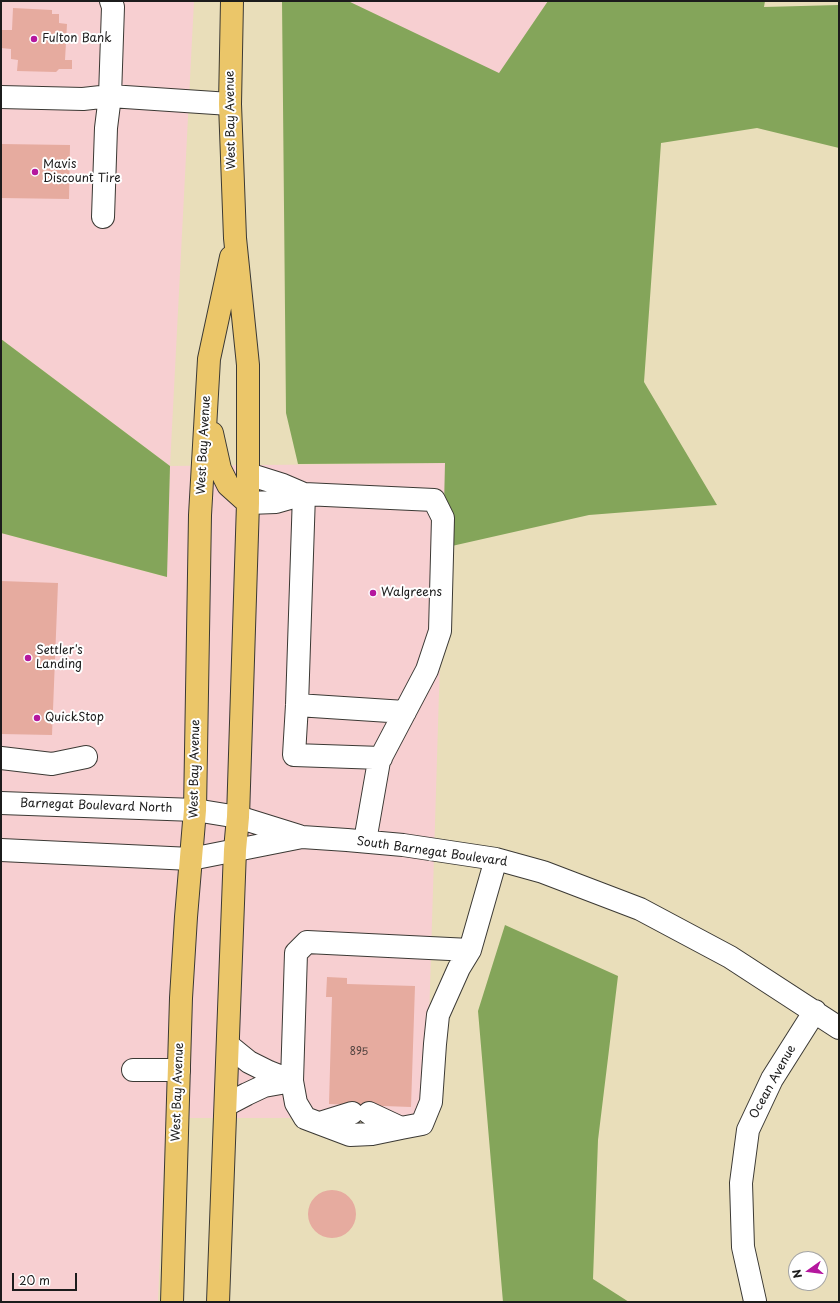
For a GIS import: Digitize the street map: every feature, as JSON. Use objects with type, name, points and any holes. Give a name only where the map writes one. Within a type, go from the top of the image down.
[{"type":"main road","name":"West Bay Avenue","points":[[218,1302],[235,850],[238,817],[248,503],[248,365],[235,238],[230,104],[232,1]]},
{"type":"main road","name":"West Bay Avenue","points":[[172,1302],[179,1070],[186,917],[195,810],[200,515],[206,407],[209,359],[235,238]]},
{"type":"main road","points":[[206,407],[220,469],[228,485],[248,503]]},
{"type":"street","points":[[103,217],[106,128],[110,96],[113,7],[111,1]]},
{"type":"street","points":[[1,97],[83,99],[110,96],[230,104]]},
{"type":"street","points":[[248,474],[283,485],[304,494]]},
{"type":"street","points":[[304,494],[294,755],[382,758]]},
{"type":"street","points":[[248,503],[276,502],[304,494],[434,500],[443,518],[440,631],[427,670],[382,758],[379,761],[365,841]]},
{"type":"street","points":[[297,705],[405,712]]},
{"type":"street","points":[[1,743],[18,744],[46,751],[86,757],[52,764],[7,757],[1,758]]},
{"type":"street","name":"Barnegat Boulevard North","points":[[1,803],[195,810],[238,817]]},
{"type":"street","name":"South Barnegat Boulevard","points":[[238,817],[302,837],[403,845],[496,859],[543,872],[640,909],[730,957],[839,1028]]},
{"type":"street","name":"South Barnegat Boulevard","points":[[191,859],[302,837]]},
{"type":"street","points":[[1,850],[191,859]]},
{"type":"street","points":[[470,950],[307,942],[296,953],[292,1081],[296,1103],[305,1118],[350,1135],[372,1134],[422,1124],[431,1102],[438,1015],[459,968],[470,950],[496,859]]},
{"type":"street","name":"Ocean Avenue","points":[[755,1301],[743,1247],[741,1183],[748,1130],[772,1079],[815,1011]]},
{"type":"street","points":[[228,1045],[249,1062],[292,1081]]},
{"type":"street","points":[[133,1070],[179,1070]]},
{"type":"street","points":[[226,1105],[264,1086],[292,1081]]},
{"type":"street","points":[[320,1123],[361,1113],[401,1128]]},
{"type":"shaded area","points":[[1,1],[194,1],[170,466],[1,339]]},
{"type":"shaded area","points":[[348,1],[548,1],[499,74]]},
{"type":"shaded area","points":[[446,463],[426,1118],[166,1118],[158,1302],[1,1302],[1,533],[166,577],[170,466]]},
{"type":"green space","points":[[282,1],[348,1],[499,73],[548,1],[765,1],[764,7],[839,5],[839,148],[757,128],[661,143],[644,382],[717,505],[589,515],[443,548],[445,463],[298,464],[286,413]]},
{"type":"green space","points":[[1,339],[170,466],[167,577],[1,533]]},
{"type":"green space","points":[[505,925],[618,976],[598,1140],[593,1279],[629,1302],[503,1302],[478,1011]]},
{"type":"building","name":"Fulton Bank","points":[[13,8],[52,10],[52,14],[59,14],[59,23],[67,24],[65,60],[72,60],[72,69],[59,69],[56,72],[17,71],[18,60],[11,59],[11,49],[1,48],[1,30],[12,30]]},
{"type":"building","name":"Mavis Discount Tire","points":[[1,144],[70,145],[69,199],[1,198]]},
{"type":"building","name":"Settler's Landing","points":[[1,581],[58,583],[52,735],[1,734]]},
{"type":"building","points":[[327,977],[347,978],[347,984],[415,986],[411,1107],[329,1104],[332,997],[326,997]]},
{"type":"building","points":[[327,1190],[337,1190],[346,1194],[352,1200],[355,1205],[355,1223],[346,1234],[337,1238],[327,1238],[318,1234],[312,1228],[308,1219],[308,1209],[312,1200],[318,1194]]},
{"type":"place","name":"Fulton Bank","points":[[34,39]]},
{"type":"place","name":"Mavis Discount Tire","points":[[35,172]]},
{"type":"place","name":"Walgreens","points":[[373,593]]},
{"type":"place","name":"Settler's Landing","points":[[28,658]]},
{"type":"place","name":"QuickStop","points":[[37,718]]}]
